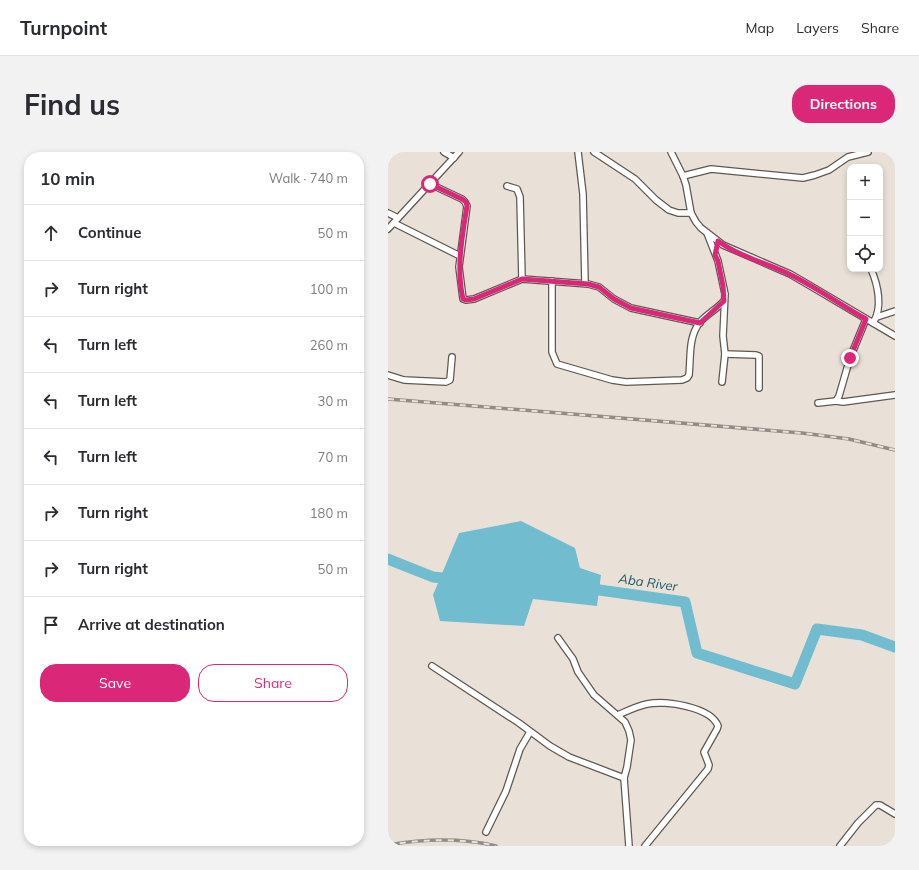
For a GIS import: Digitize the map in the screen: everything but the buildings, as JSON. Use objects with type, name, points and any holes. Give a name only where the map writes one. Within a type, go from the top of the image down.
[{"type":"street","points":[[444,152],[454,158]]},
{"type":"street","points":[[388,229],[459,152]]},
{"type":"street","points":[[578,152],[583,194],[585,284]]},
{"type":"street","points":[[594,152],[635,179],[656,200],[669,210],[678,213],[691,212]]},
{"type":"street","points":[[671,152],[683,176],[691,212],[696,222],[707,233],[718,241],[751,258],[790,274],[895,336]]},
{"type":"street","points":[[683,176],[711,169],[802,178],[829,170],[848,157],[868,152]]},
{"type":"street","points":[[430,184],[466,202],[467,206],[460,256],[459,278],[463,299],[474,299],[522,279],[585,284],[599,287],[614,299],[631,308],[700,323]]},
{"type":"street","points":[[507,186],[517,189],[520,197],[522,279]]},
{"type":"street","points":[[388,213],[398,218]]},
{"type":"street","points":[[394,223],[460,256]]},
{"type":"street","points":[[707,233],[718,261],[723,286],[725,354],[722,382]]},
{"type":"street","points":[[715,255],[718,241]]},
{"type":"street","points":[[872,272],[875,278],[878,296],[877,317],[873,323]]},
{"type":"street","points":[[552,281],[552,352],[557,364],[612,380],[641,382],[684,380],[689,375],[691,339],[700,323],[724,301]]},
{"type":"street","points":[[877,317],[895,311]]},
{"type":"street","points":[[836,401],[839,396],[850,358],[866,319]]},
{"type":"street","points":[[725,354],[759,356],[759,388]]},
{"type":"street","points":[[388,375],[404,380],[446,382],[450,380],[452,357]]},
{"type":"street","points":[[818,403],[836,401],[843,402],[895,395]]},
{"type":"street","points":[[558,638],[573,659],[578,672],[594,695],[625,722],[631,740],[624,778],[628,846]]},
{"type":"street","points":[[432,666],[550,746],[569,757],[624,778]]},
{"type":"street","points":[[618,715],[634,707],[647,704],[668,703],[701,711],[712,717],[718,726],[704,752],[709,765],[708,769],[645,846]]},
{"type":"street","points":[[486,832],[506,791],[520,749],[530,732]]},
{"type":"street","points":[[840,846],[858,823],[876,805],[880,805],[895,814]]},
{"type":"water","points":[[521,521],[575,548],[580,568],[601,575],[597,606],[533,599],[524,626],[440,621],[433,595],[459,533]]},
{"type":"waterway","name":"Aba River","points":[[388,559],[433,577],[454,579]]},
{"type":"waterway","name":"Aba River","points":[[585,588],[685,602],[697,653],[795,684],[817,629],[862,635],[895,647]]},
{"type":"railway","points":[[388,399],[802,433],[849,439],[895,450]]},
{"type":"railway","points":[[388,845],[442,840],[483,843],[496,846]]},
{"type":"route","points":[[430,184],[466,202],[467,206],[459,267],[459,278],[463,299],[474,299],[522,279],[588,284],[599,287],[620,303],[631,308],[675,316],[700,323],[724,301],[725,294],[718,261],[715,255],[718,241],[723,245],[751,258],[790,274],[866,319],[850,358]]}]
